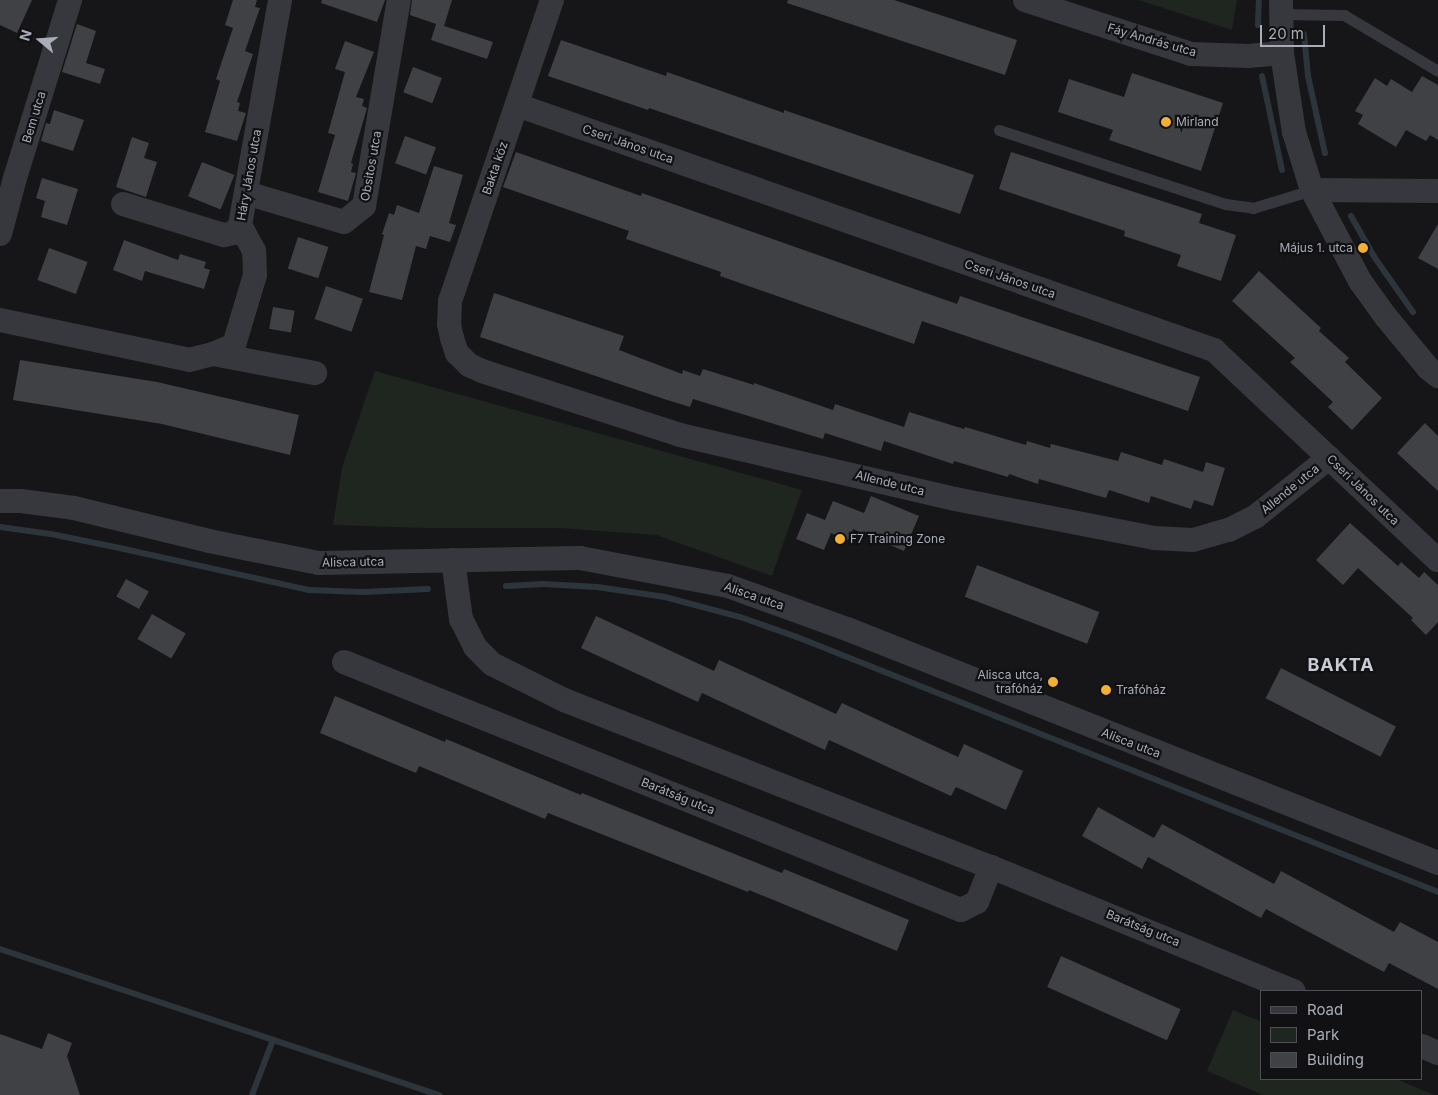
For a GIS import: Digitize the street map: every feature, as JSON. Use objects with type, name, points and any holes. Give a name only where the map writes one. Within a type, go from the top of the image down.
[{"type":"street","name":"Bem utca","points":[[0,234],[15,178],[70,0]]},
{"type":"street","name":"Háry János utca","points":[[122,204],[224,235],[234,233],[240,225],[280,0]]},
{"type":"street","name":"Obsitos utca","points":[[246,193],[344,222],[364,206],[399,0]]},
{"type":"street","name":"Bakta köz","points":[[452,338],[449,324],[450,301],[552,0]]},
{"type":"street","name":"Fáy András utca","points":[[1025,0],[1191,54],[1248,56],[1282,53]]},
{"type":"street","points":[[1280,7],[1282,53],[1294,132],[1312,190],[1360,281],[1386,317],[1428,368],[1438,376]]},
{"type":"street","name":"Cseri János utca","points":[[517,105],[1214,350],[1438,560]]},
{"type":"street","points":[[1312,190],[1438,191]]},
{"type":"street","points":[[0,320],[189,360],[234,346],[255,275],[254,251],[240,225]]},
{"type":"street","name":"Allende utca","points":[[452,338],[457,353],[469,365],[482,371],[680,435],[955,499],[1146,537],[1193,540],[1229,530],[1255,517],[1329,458]]},
{"type":"street","points":[[213,354],[316,373]]},
{"type":"street","name":"Alisca utca","points":[[0,501],[21,501],[74,508],[209,541],[319,563],[580,558],[728,586],[848,630],[1438,863]]},
{"type":"street","name":"Barátság utca","points":[[453,560],[461,619],[475,646],[492,664],[564,700],[991,867],[1292,990]]},
{"type":"street","name":"Barátság utca","points":[[344,662],[961,910],[977,902],[991,867]]},
{"type":"street","points":[[1423,1046],[1438,1052]]},
{"type":"lane","points":[[1280,7],[1344,15],[1438,71]]},
{"type":"lane","points":[[999,130],[1226,204],[1253,208],[1312,190]]},
{"type":"green space","points":[[1138,0],[1237,0],[1232,30]]},
{"type":"green space","points":[[375,371],[802,490],[772,576],[656,535],[560,528],[425,528],[333,525],[342,468]]},
{"type":"green space","points":[[1233,1010],[1260,1021],[1260,1080],[1398,1080],[1434,1095],[1263,1095],[1207,1071]]},
{"type":"building","points":[[0,0],[32,0],[17,33],[0,25]]},
{"type":"building","points":[[233,0],[257,0],[255,7],[260,8],[245,51],[253,54],[237,102],[240,103],[238,111],[246,113],[237,141],[205,132],[220,81],[216,79],[233,28],[225,25]]},
{"type":"building","points":[[322,0],[385,0],[377,22],[321,3]]},
{"type":"building","points":[[412,0],[452,0],[444,26],[493,42],[487,59],[431,40],[436,24],[410,15]]},
{"type":"building","points":[[788,0],[894,0],[1017,40],[1005,75],[787,3]]},
{"type":"building","points":[[77,24],[96,31],[86,63],[105,69],[100,84],[62,72]]},
{"type":"building","points":[[561,40],[666,76],[667,72],[784,113],[784,110],[974,175],[960,214],[649,108],[648,110],[548,76]]},
{"type":"building","points":[[345,41],[374,52],[356,97],[364,99],[362,106],[367,108],[351,163],[353,164],[351,172],[356,173],[348,201],[318,192],[335,135],[328,133],[345,72],[335,69]]},
{"type":"building","points":[[413,67],[442,78],[432,103],[403,92]]},
{"type":"building","name":"Mirland","points":[[1132,73],[1223,103],[1201,171],[1109,140],[1113,130],[1058,112],[1069,79],[1124,97]]},
{"type":"building","points":[[1422,76],[1438,85],[1438,140],[1430,135],[1426,141],[1406,130],[1396,147],[1358,124],[1363,115],[1355,111],[1375,78],[1387,86],[1391,79],[1412,92]]},
{"type":"building","points":[[54,110],[84,120],[73,151],[41,141],[46,123],[50,124]]},
{"type":"building","points":[[405,136],[436,147],[426,175],[395,163]]},
{"type":"building","points":[[132,137],[149,143],[144,158],[157,162],[146,197],[116,187]]},
{"type":"building","points":[[516,152],[641,196],[642,193],[957,304],[960,296],[1200,377],[1188,411],[922,321],[914,344],[720,276],[721,272],[626,239],[629,231],[503,187]]},
{"type":"building","points":[[1011,152],[1202,214],[1199,223],[1236,235],[1221,281],[1177,266],[1181,255],[1124,236],[1125,231],[999,189]]},
{"type":"building","points":[[202,162],[234,175],[221,209],[188,196]]},
{"type":"building","points":[[434,166],[463,175],[449,223],[456,225],[450,242],[430,236],[426,249],[416,246],[402,300],[369,292],[384,235],[382,234],[389,213],[394,215],[397,205],[419,213]]},
{"type":"building","points":[[42,178],[78,189],[67,225],[41,217],[45,201],[36,198]]},
{"type":"building","points":[[1438,224],[1438,269],[1418,258]]},
{"type":"building","points":[[298,237],[328,247],[318,278],[288,268]]},
{"type":"building","points":[[124,240],[178,260],[180,254],[206,262],[204,268],[210,270],[204,289],[145,271],[142,281],[113,270]]},
{"type":"building","points":[[49,248],[88,262],[76,294],[37,280]]},
{"type":"building","points":[[1259,271],[1321,328],[1319,331],[1349,358],[1345,362],[1382,398],[1352,430],[1328,407],[1333,402],[1290,362],[1295,358],[1232,301]]},
{"type":"building","points":[[326,286],[363,299],[351,332],[315,319]]},
{"type":"building","points":[[494,293],[624,336],[619,350],[682,374],[683,370],[700,376],[703,369],[754,385],[754,383],[833,410],[835,404],[904,427],[909,412],[1026,445],[1027,441],[1050,448],[1051,444],[1118,461],[1121,452],[1162,465],[1164,459],[1203,472],[1206,462],[1225,468],[1213,506],[1194,500],[1191,509],[1151,496],[1149,503],[1109,490],[1106,498],[1039,479],[1038,484],[1009,474],[1008,477],[954,461],[953,464],[884,441],[881,451],[825,433],[823,439],[693,399],[690,407],[480,337]]},
{"type":"building","points":[[273,307],[295,311],[291,332],[269,329]]},
{"type":"building","points":[[20,360],[157,382],[299,415],[290,455],[162,424],[13,400]]},
{"type":"building","points":[[1425,423],[1438,436],[1438,491],[1397,453]]},
{"type":"building","points":[[871,496],[919,516],[904,551],[853,529],[848,540],[831,533],[824,550],[796,539],[807,513],[825,520],[833,501],[864,513]]},
{"type":"building","points":[[1350,523],[1398,566],[1401,562],[1419,578],[1424,572],[1438,585],[1438,622],[1426,635],[1411,620],[1413,618],[1358,568],[1343,585],[1316,560]]},
{"type":"building","points":[[977,565],[1099,612],[1087,644],[965,597]]},
{"type":"building","points":[[126,579],[149,592],[139,609],[116,596]]},
{"type":"building","points":[[152,614],[186,634],[171,659],[138,639]]},
{"type":"building","points":[[596,616],[714,671],[719,660],[836,714],[842,703],[958,757],[964,744],[1023,771],[1006,810],[956,787],[951,796],[829,740],[825,750],[702,693],[698,702],[581,648]]},
{"type":"building","points":[[1281,668],[1396,727],[1381,757],[1266,698]]},
{"type":"building","points":[[335,696],[445,742],[446,739],[581,795],[582,793],[782,873],[784,869],[909,920],[897,951],[749,890],[748,892],[548,813],[545,819],[419,766],[416,773],[320,733]]},
{"type":"building","points":[[1098,807],[1154,838],[1162,824],[1274,884],[1281,871],[1394,932],[1400,922],[1438,942],[1438,989],[1389,963],[1384,972],[1266,909],[1261,918],[1148,857],[1142,869],[1082,836]]},
{"type":"building","points":[[1061,956],[1181,1009],[1167,1040],[1047,987]]},
{"type":"building","points":[[48,1033],[72,1043],[67,1056],[80,1095],[0,1095],[0,1034],[42,1049]]},
{"type":"waterway","points":[[1258,25],[1259,0]]},
{"type":"waterway","points":[[1304,34],[1308,76],[1325,153]]},
{"type":"waterway","points":[[1262,76],[1282,170]]},
{"type":"waterway","points":[[1351,216],[1375,258],[1413,312]]},
{"type":"waterway","points":[[0,527],[51,534],[115,547],[309,590],[363,592],[428,589]]},
{"type":"waterway","points":[[506,586],[543,584],[597,587],[665,597],[740,617],[797,637],[1438,892]]},
{"type":"waterway","points":[[0,949],[439,1095]]},
{"type":"waterway","points":[[252,1095],[273,1040]]},
{"type":"place","name":"Mirland","points":[[1166,122]]},
{"type":"place","name":"Május 1. utca","points":[[1363,248]]},
{"type":"place","name":"F7 Training Zone","points":[[840,539]]},
{"type":"place","name":"Alisca utca, trafóház","points":[[1053,682]]},
{"type":"place","name":"Trafóház","points":[[1106,690]]},
{"type":"district","name":"BAKTA","points":[[1341,665]]}]
